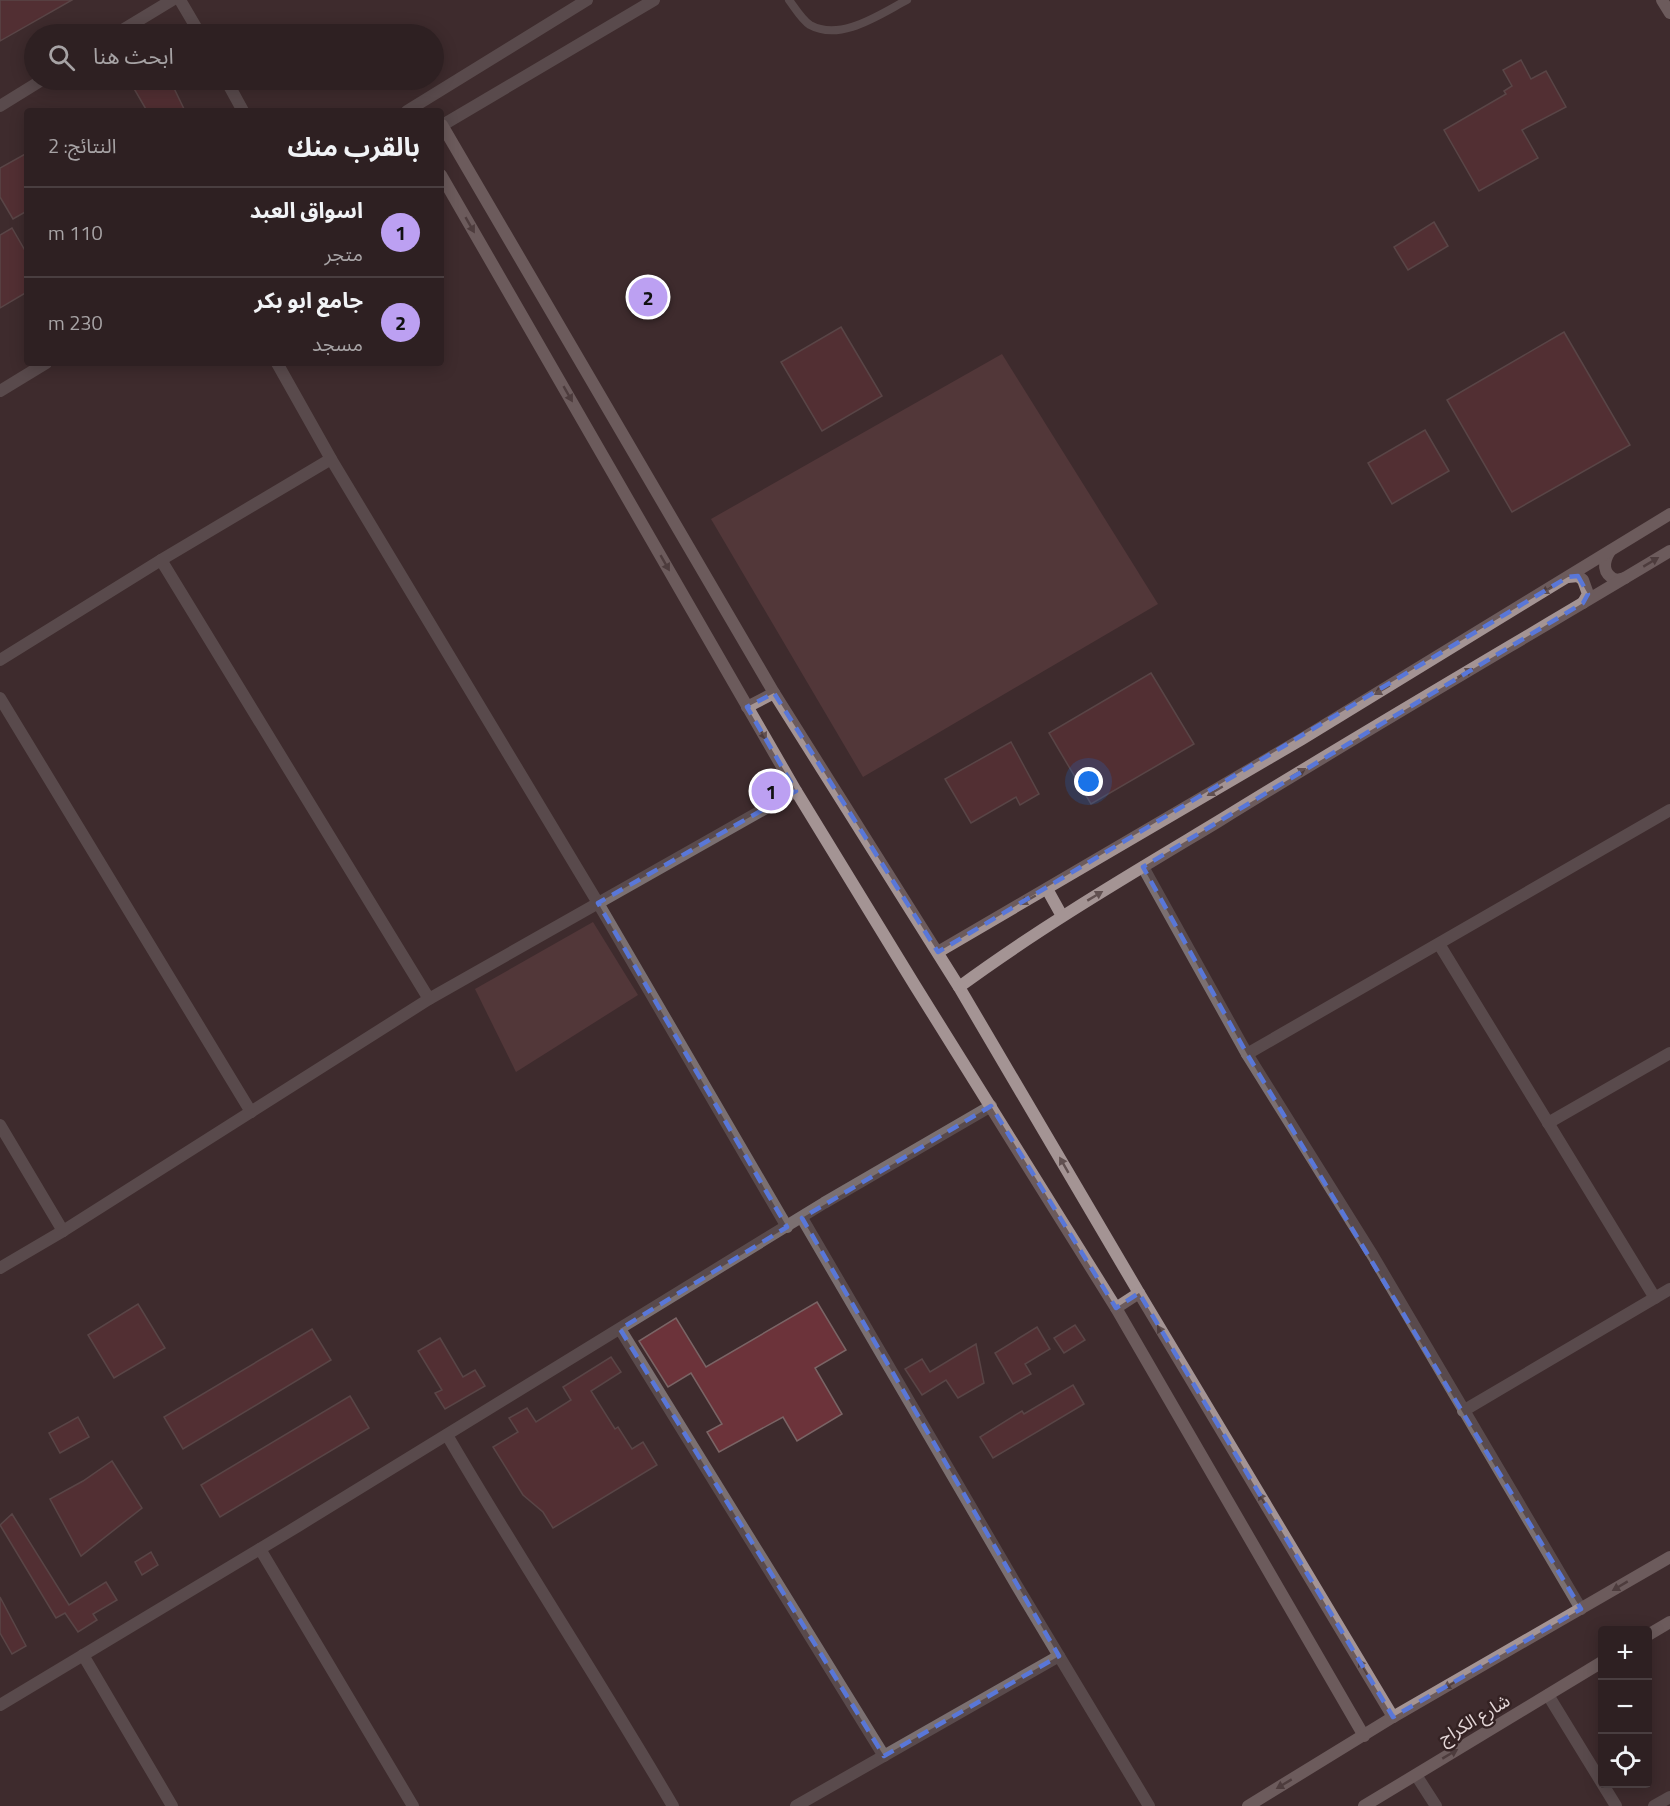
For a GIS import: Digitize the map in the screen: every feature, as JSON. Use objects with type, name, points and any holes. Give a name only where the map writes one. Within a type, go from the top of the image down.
[{"type":"street","points":[[132,24],[172,0]]},
{"type":"street","points":[[180,0],[194,24]]},
{"type":"street","points":[[444,88],[587,0]]},
{"type":"street","points":[[444,125],[654,0]]},
{"type":"street","points":[[1662,0],[1670,13]]},
{"type":"street","points":[[0,106],[26,90]]},
{"type":"street","points":[[231,90],[241,108]]},
{"type":"street","points":[[412,108],[441,90]]},
{"type":"street","points":[[444,129],[774,693],[960,987],[1139,1293],[1393,1717]]},
{"type":"street","points":[[444,180],[796,791],[1116,1308],[1364,1736]]},
{"type":"street","points":[[0,391],[41,366]]},
{"type":"street","points":[[279,366],[331,459],[598,903],[787,1227]]},
{"type":"street","points":[[0,660],[161,560],[331,459]]},
{"type":"street","points":[[938,952],[1302,739],[1670,514]]},
{"type":"street","points":[[1611,550],[1604,565],[1606,573],[1616,580],[1624,578]]},
{"type":"street","points":[[960,987],[1012,948],[1062,916],[1670,551]]},
{"type":"street","points":[[161,560],[429,999]]},
{"type":"street","points":[[1568,577],[1578,576],[1583,580],[1588,594],[1583,603]]},
{"type":"street","points":[[747,707],[774,693]]},
{"type":"street","points":[[0,698],[251,1112]]},
{"type":"street","points":[[0,1268],[63,1231],[429,999],[796,791]]},
{"type":"street","points":[[1247,1054],[1670,810]]},
{"type":"street","points":[[1143,867],[1247,1054],[1373,1256],[1581,1609]]},
{"type":"street","points":[[1047,890],[1062,916]]},
{"type":"street","points":[[1438,944],[1655,1299]]},
{"type":"street","points":[[1548,1123],[1670,1053]]},
{"type":"street","points":[[0,1705],[260,1549],[824,1203],[991,1106]]},
{"type":"street","points":[[0,1125],[63,1231]]},
{"type":"street","points":[[802,1218],[1149,1806]]},
{"type":"street","points":[[1463,1411],[1670,1290]]},
{"type":"street","points":[[1116,1308],[1139,1293]]},
{"type":"street","points":[[620,1329],[884,1756]]},
{"type":"street","points":[[447,1435],[496,1519],[673,1806]]},
{"type":"street","points":[[260,1549],[413,1806]]},
{"type":"street","points":[[1248,1806],[1393,1717],[1670,1557]]},
{"type":"street","points":[[1652,1632],[1670,1622]]},
{"type":"street","points":[[83,1655],[172,1806]]},
{"type":"street","points":[[796,1806],[1059,1656]]},
{"type":"street","name":"شارع الكراج","points":[[1364,1806],[1598,1664]]},
{"type":"street","points":[[1548,1695],[1616,1806]]},
{"type":"street","points":[[1416,1775],[1436,1806]]},
{"type":"street","points":[[1654,1806],[1670,1797]]},
{"type":"lane","points":[[789,0],[808,24],[820,29],[837,30],[860,24],[907,0]]},
{"type":"highlighted area","points":[[1578,576],[1588,594],[1583,603],[1143,867],[1247,1054],[1581,1609],[1393,1717],[1139,1293],[1116,1308],[991,1106],[802,1218],[1059,1656],[884,1756],[620,1329],[787,1227],[598,903],[796,791],[747,707],[774,693],[938,952],[1568,577]]},
{"type":"shaded area","points":[[1002,354],[1158,604],[863,777],[711,519]]},
{"type":"shaded area","points":[[593,922],[638,995],[516,1072],[475,989]]},
{"type":"building","points":[[0,0],[72,0],[30,24],[24,24],[24,27],[0,41]]},
{"type":"building","points":[[1521,60],[1531,79],[1546,71],[1566,107],[1522,130],[1538,158],[1479,191],[1444,130],[1506,94],[1504,91],[1512,86],[1503,70]]},
{"type":"building","points":[[135,90],[175,90],[184,108],[145,108]]},
{"type":"building","points":[[24,155],[24,213],[13,219],[0,197],[0,168]]},
{"type":"building","points":[[1434,222],[1448,246],[1408,270],[1394,247]]},
{"type":"building","points":[[12,228],[24,249],[24,294],[0,308],[0,235]]},
{"type":"building","points":[[841,327],[882,396],[822,431],[781,362]]},
{"type":"building","points":[[1564,332],[1630,445],[1512,512],[1447,400]]},
{"type":"building","points":[[1425,430],[1449,471],[1392,504],[1368,463]]},
{"type":"building","points":[[1151,673],[1194,744],[1091,804],[1049,733]]},
{"type":"building","points":[[1011,742],[1039,794],[1020,805],[1016,797],[971,823],[945,779]]},
{"type":"building","points":[[817,1302],[846,1350],[815,1368],[842,1414],[797,1441],[783,1417],[719,1452],[707,1432],[722,1424],[691,1373],[668,1387],[639,1341],[676,1318],[706,1367]]},
{"type":"building","points":[[138,1304],[165,1348],[114,1378],[88,1335]]},
{"type":"building","points":[[1075,1325],[1085,1340],[1064,1353],[1054,1338]]},
{"type":"building","points":[[1037,1327],[1050,1349],[1025,1364],[1031,1374],[1013,1384],[995,1353]]},
{"type":"building","points":[[312,1329],[331,1360],[183,1449],[164,1417]]},
{"type":"building","points":[[440,1338],[463,1377],[475,1370],[485,1386],[445,1409],[435,1393],[442,1390],[418,1351]]},
{"type":"building","points":[[976,1344],[984,1383],[958,1398],[946,1380],[922,1395],[905,1369],[922,1359],[930,1372]]},
{"type":"building","points":[[611,1357],[621,1372],[591,1391],[615,1429],[618,1427],[632,1449],[643,1442],[657,1465],[553,1528],[543,1512],[523,1495],[493,1447],[518,1432],[509,1418],[527,1408],[536,1422],[571,1400],[563,1387]]},
{"type":"building","points":[[1073,1385],[1084,1404],[993,1458],[980,1437],[1022,1411],[1024,1414]]},
{"type":"building","points":[[350,1396],[369,1428],[220,1517],[201,1485]]},
{"type":"building","points":[[78,1417],[89,1437],[60,1453],[49,1433]]},
{"type":"building","points":[[112,1461],[142,1508],[81,1556],[50,1499],[83,1481]]},
{"type":"building","points":[[12,1514],[69,1605],[106,1582],[117,1600],[93,1614],[97,1620],[78,1632],[65,1613],[56,1618],[0,1525]]},
{"type":"building","points":[[151,1552],[158,1565],[142,1575],[135,1562]]},
{"type":"building","points":[[0,1597],[26,1646],[12,1654],[0,1633]]},
{"type":"place","name":"جامع ابو بكر","points":[[648,297]]},
{"type":"place","name":"اسواق العبد","points":[[771,791]]}]
